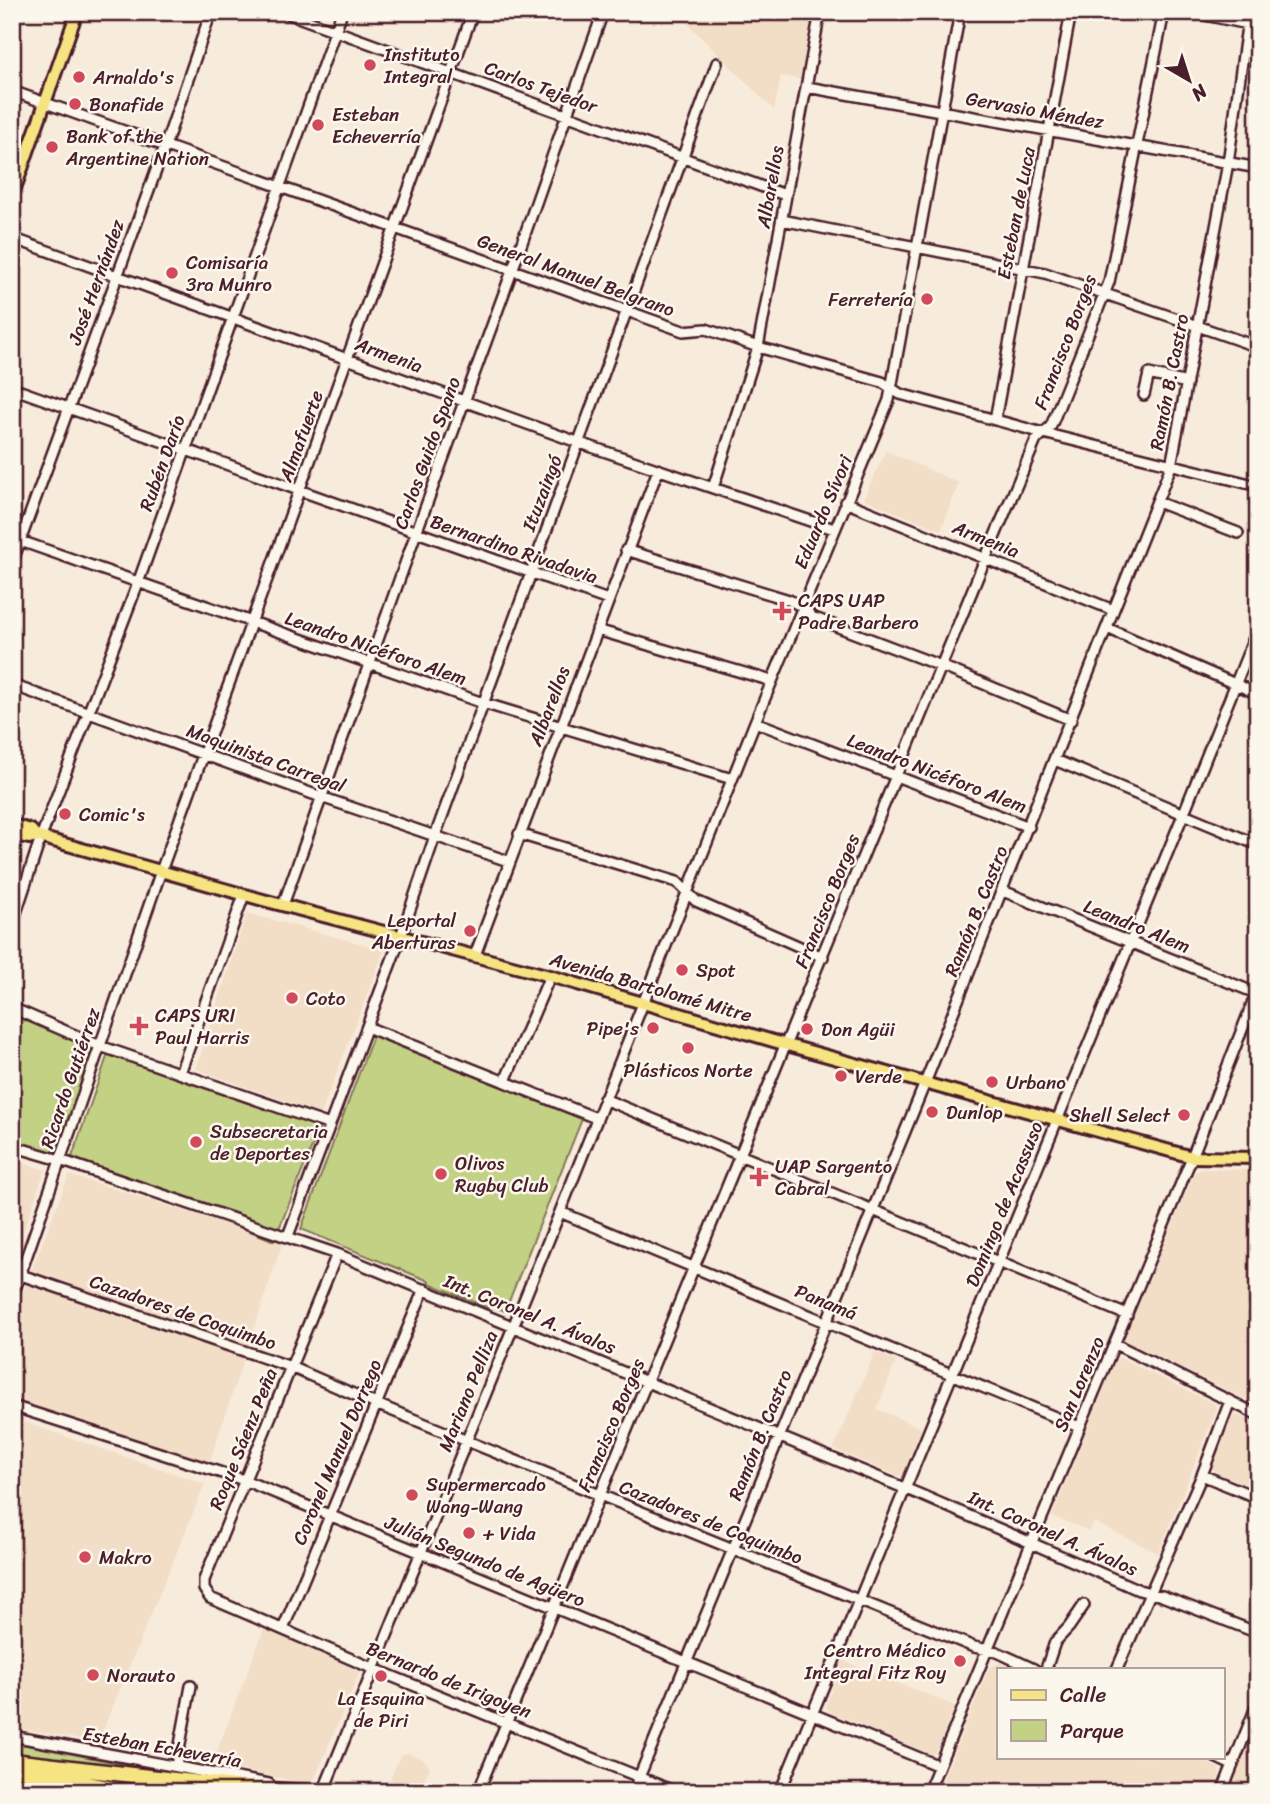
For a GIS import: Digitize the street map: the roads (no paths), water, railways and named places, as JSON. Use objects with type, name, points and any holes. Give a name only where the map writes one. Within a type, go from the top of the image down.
[{"type":"highway","points":[[12,1761],[252,1789],[305,1792]]},
{"type":"highway","points":[[12,1769],[128,1792]]},
{"type":"main road","points":[[12,197],[78,12]]},
{"type":"main road","name":"Avenida Bartolomé Mitre","points":[[12,824],[31,830],[39,836],[244,895],[475,955],[1192,1157],[1258,1158]]},
{"type":"main road","name":"Avenida Bartolomé Mitre","points":[[12,834],[29,838],[39,836]]},
{"type":"street","name":"José Hernández","points":[[12,563],[16,539],[68,408],[165,146],[211,12]]},
{"type":"street","name":"Carlos Tejedor","points":[[284,12],[785,195]]},
{"type":"street","name":"Rubén Darío","points":[[12,925],[39,836],[138,583],[342,12]]},
{"type":"street","name":"Almafuerte","points":[[162,871],[473,12]]},
{"type":"street","name":"Carlos Guido Spano","points":[[283,905],[603,12]]},
{"type":"street","name":"Albarellos","points":[[713,488],[758,347],[820,12]]},
{"type":"street","name":"Eduardo Sívori","points":[[642,1002],[892,389],[940,111],[960,12]]},
{"type":"street","name":"Esteban de Luca","points":[[995,420],[1071,12]]},
{"type":"street","name":"Francisco Borges","points":[[478,1792],[986,557],[1036,440],[1051,426],[1109,282],[1164,12]]},
{"type":"street","points":[[1190,12],[1258,26]]},
{"type":"street","name":"Ramón B. Castro","points":[[633,1792],[1029,827],[1171,466],[1228,163],[1249,12]]},
{"type":"street","name":"Ituzaingó","points":[[289,1236],[401,936],[483,703],[717,63]]},
{"type":"street","name":"Gervasio Méndez","points":[[807,87],[1258,168]]},
{"type":"street","name":"General Manuel Belgrano","points":[[12,91],[683,331],[706,329],[758,347],[882,382],[900,394],[1171,466],[1258,486]]},
{"type":"street","points":[[782,219],[1022,267],[1258,347]]},
{"type":"street","name":"Armenia","points":[[12,238],[580,443],[834,529]]},
{"type":"street","points":[[1144,395],[1149,374],[1187,383]]},
{"type":"street","name":"Bernardino Rivadavia","points":[[12,388],[608,600]]},
{"type":"street","name":"Albarellos","points":[[475,955],[508,861],[658,470]]},
{"type":"street","name":"Armenia","points":[[845,502],[1113,610]]},
{"type":"street","points":[[1157,502],[1238,533]]},
{"type":"street","name":"Leandro Nicéforo Alem","points":[[16,539],[368,665],[559,728],[732,779]]},
{"type":"street","points":[[626,550],[789,600],[803,607],[813,617],[1071,720]]},
{"type":"street","points":[[1107,628],[1258,694]]},
{"type":"street","name":"Domingo de Acassuso","points":[[780,1792],[1131,943],[1258,628]]},
{"type":"street","points":[[597,630],[772,681]]},
{"type":"street","name":"Maquinista Carregal","points":[[12,685],[321,797],[508,861]]},
{"type":"street","name":"Leandro Nicéforo Alem","points":[[755,722],[1029,827]]},
{"type":"street","points":[[1055,760],[1258,845]]},
{"type":"street","points":[[519,834],[677,882],[696,901],[823,957]]},
{"type":"street","name":"Ricardo Gutiérrez","points":[[12,1298],[162,871]]},
{"type":"street","name":"Leandro Alem","points":[[1003,891],[1257,992]]},
{"type":"street","points":[[180,1073],[244,895]]},
{"type":"street","points":[[505,1081],[550,976]]},
{"type":"street","name":"San Lorenzo","points":[[928,1792],[1192,1157],[1257,992]]},
{"type":"street","name":"Mariano Pelliza","points":[[323,1792],[560,1212],[642,1002]]},
{"type":"street","points":[[12,1008],[100,1046],[330,1125]]},
{"type":"street","points":[[367,1027],[596,1118]]},
{"type":"street","points":[[604,1098],[1127,1315]]},
{"type":"street","name":"Int. Coronel A. Ávalos","points":[[12,1146],[337,1254],[778,1435],[1150,1592],[1258,1633]]},
{"type":"street","name":"Panamá","points":[[560,1212],[1079,1427]]},
{"type":"street","name":"Roque Sáenz Peña","points":[[210,1598],[204,1589],[204,1580],[337,1254]]},
{"type":"street","name":"Cazadores de Coquimbo","points":[[21,1275],[291,1367],[859,1601],[986,1651],[997,1652],[1032,1668]]},
{"type":"street","name":"Coronel Manuel Dorrego","points":[[283,1629],[424,1289]]},
{"type":"street","points":[[1115,1344],[1258,1415]]},
{"type":"street","points":[[1117,1668],[1202,1475],[1230,1401]]},
{"type":"street","name":"Julián Segundo de Agüero","points":[[12,1406],[244,1480],[939,1766]]},
{"type":"street","points":[[1202,1475],[1258,1498]]},
{"type":"street","name":"Bernardo de Irigoyen","points":[[210,1598],[374,1669],[676,1792]]},
{"type":"street","points":[[1046,1668],[1055,1642],[1069,1628],[1084,1605]]},
{"type":"street","points":[[176,1766],[191,1686]]},
{"type":"street","points":[[1222,1792],[1258,1702]]},
{"type":"street","name":"Esteban Echeverría","points":[[12,1737],[305,1792]]},
{"type":"street","points":[[1216,1758],[1232,1765]]},
{"type":"place","name":"Instituto Integral","points":[[370,65]]},
{"type":"place","name":"Arnaldo's","points":[[79,77]]},
{"type":"place","name":"Bonafide","points":[[75,104]]},
{"type":"place","name":"Esteban Echeverría","points":[[318,125]]},
{"type":"place","name":"Bank of the Argentine Nation","points":[[52,147]]},
{"type":"place","name":"Comisaría 3ra Munro","points":[[172,273]]},
{"type":"place","name":"Ferretería","points":[[927,299]]},
{"type":"place","name":"CAPS UAP Padre Barbero","points":[[782,611]]},
{"type":"place","name":"Comic's","points":[[65,814]]},
{"type":"place","name":"Leportal Aberturas","points":[[470,931]]},
{"type":"place","name":"Spot","points":[[682,970]]},
{"type":"place","name":"Coto","points":[[292,998]]},
{"type":"place","name":"CAPS URI Paul Harris","points":[[139,1026]]},
{"type":"place","name":"Pipe's","points":[[653,1028]]},
{"type":"place","name":"Don Agüi","points":[[807,1029]]},
{"type":"place","name":"Plásticos Norte","points":[[688,1048]]},
{"type":"place","name":"Verde","points":[[841,1076]]},
{"type":"place","name":"Urbano","points":[[992,1082]]},
{"type":"place","name":"Dunlop","points":[[932,1112]]},
{"type":"place","name":"Shell Select","points":[[1184,1115]]},
{"type":"place","name":"Subsecretaria de Deportes","points":[[196,1142]]},
{"type":"place","name":"Olivos Rugby Club","points":[[441,1174]]},
{"type":"place","name":"UAP Sargento Cabral","points":[[759,1177]]},
{"type":"place","name":"Supermercado Wang-Wang","points":[[412,1495]]},
{"type":"place","name":"+ Vida","points":[[469,1533]]},
{"type":"place","name":"Makro","points":[[85,1557]]},
{"type":"place","name":"Centro Médico Integral Fitz Roy","points":[[960,1661]]},
{"type":"place","name":"Norauto","points":[[93,1675]]},
{"type":"place","name":"La Esquina de Piri","points":[[381,1676]]}]
